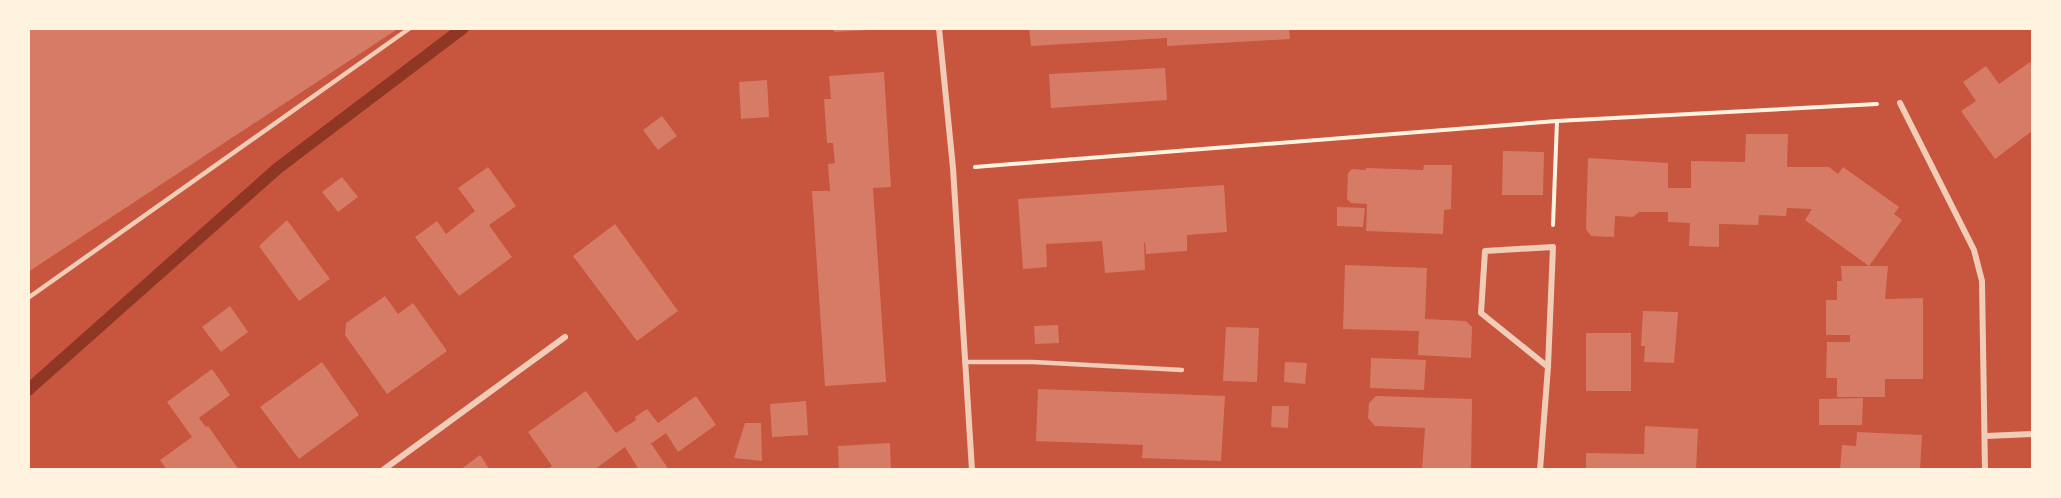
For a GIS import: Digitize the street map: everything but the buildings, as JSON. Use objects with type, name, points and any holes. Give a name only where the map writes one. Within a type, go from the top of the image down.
[{"type":"street","points":[[939,28],[953,168],[972,470]]},
{"type":"street","points":[[1900,103],[1974,250],[1982,282],[1985,470]]},
{"type":"street","points":[[1540,470],[1548,367],[1552,247],[1485,251],[1481,314],[1548,367]]},
{"type":"street","points":[[383,470],[565,337]]},
{"type":"street","points":[[1986,436],[2032,434]]},
{"type":"lane","points":[[28,298],[410,28]]},
{"type":"lane","points":[[966,362],[1033,362],[1182,370]]},
{"type":"path","points":[[953,168],[1557,121],[1900,103]]},
{"type":"path","points":[[1552,247],[1557,121]]},
{"type":"waterway","points":[[28,390],[278,168],[463,28]]}]
